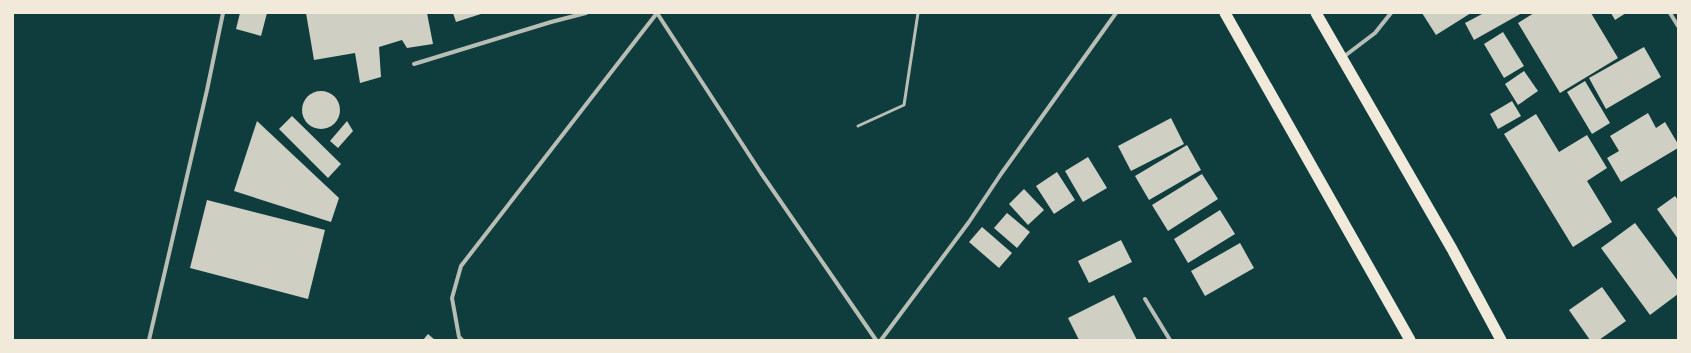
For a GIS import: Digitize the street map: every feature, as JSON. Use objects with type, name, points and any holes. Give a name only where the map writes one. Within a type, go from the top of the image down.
[{"type":"highway","points":[[1225,13],[1410,340]]},
{"type":"highway","points":[[1316,13],[1452,249],[1501,340]]},
{"type":"street","points":[[149,340],[207,90],[222,13]]},
{"type":"street","points":[[414,64],[551,22],[586,13]]},
{"type":"street","points":[[462,340],[459,337],[452,298],[461,266],[657,13],[760,173],[876,340]]},
{"type":"street","points":[[881,340],[969,222],[1001,174],[1116,13]]},
{"type":"street","points":[[1342,58],[1375,33],[1391,13]]},
{"type":"street","points":[[1670,13],[1678,26]]},
{"type":"street","points":[[1145,299],[1170,340]]},
{"type":"lane","points":[[858,126],[904,105],[918,13]]},
{"type":"building","points":[[240,13],[267,13],[261,36],[236,29]]},
{"type":"building","points":[[306,13],[427,13],[433,44],[407,48],[402,40],[379,47],[381,77],[360,83],[355,53],[314,60]]},
{"type":"building","points":[[453,13],[484,13],[456,22]]},
{"type":"building","points":[[1422,13],[1471,13],[1436,35]]},
{"type":"building","points":[[1484,13],[1522,13],[1474,40],[1465,23]]},
{"type":"building","points":[[1534,13],[1591,13],[1618,58],[1560,93],[1518,23]]},
{"type":"building","points":[[1611,13],[1626,13],[1615,20]]},
{"type":"building","points":[[1503,32],[1524,66],[1504,78],[1484,44]]},
{"type":"building","points":[[1644,47],[1661,77],[1606,109],[1589,78]]},
{"type":"building","points":[[1524,71],[1538,91],[1518,105],[1505,84]]},
{"type":"building","points":[[1585,81],[1610,123],[1592,134],[1567,92]]},
{"type":"building","points":[[321,91],[334,97],[340,110],[334,123],[321,129],[308,123],[302,110],[308,97]]},
{"type":"building","points":[[1512,101],[1521,116],[1498,129],[1490,114]]},
{"type":"building","points":[[1648,113],[1656,128],[1665,122],[1678,144],[1678,148],[1621,182],[1607,158],[1619,151],[1610,136]]},
{"type":"building","points":[[1536,114],[1559,152],[1587,135],[1607,168],[1587,181],[1612,222],[1573,247],[1504,134]]},
{"type":"building","points":[[292,116],[341,164],[328,178],[279,129]]},
{"type":"building","points":[[1171,118],[1184,144],[1131,171],[1118,146]]},
{"type":"building","points":[[257,121],[339,198],[331,222],[234,191]]},
{"type":"building","points":[[347,121],[353,131],[338,148],[330,141]]},
{"type":"building","points":[[1187,145],[1201,170],[1149,200],[1135,176]]},
{"type":"building","points":[[1088,157],[1107,188],[1083,202],[1065,171]]},
{"type":"building","points":[[1057,172],[1075,200],[1054,214],[1036,186]]},
{"type":"building","points":[[1202,174],[1218,199],[1168,231],[1152,205]]},
{"type":"building","points":[[1024,189],[1044,210],[1028,225],[1009,204]]},
{"type":"building","points":[[1675,196],[1678,200],[1678,239],[1657,209]]},
{"type":"building","points":[[207,200],[325,230],[308,299],[190,268]]},
{"type":"building","points":[[1220,210],[1235,234],[1188,263],[1174,239]]},
{"type":"building","points":[[1007,213],[1030,232],[1017,248],[994,228]]},
{"type":"building","points":[[1635,223],[1678,281],[1678,294],[1650,315],[1601,248]]},
{"type":"building","points":[[982,227],[1012,253],[999,268],[969,242]]},
{"type":"building","points":[[1121,240],[1132,262],[1089,283],[1078,261]]},
{"type":"building","points":[[1240,243],[1254,268],[1205,296],[1191,271]]},
{"type":"building","points":[[1602,287],[1626,321],[1599,340],[1590,340],[1569,310]]},
{"type":"building","points":[[1114,295],[1137,340],[1079,340],[1068,318]]},
{"type":"building","points":[[428,334],[435,340],[423,340]]}]
